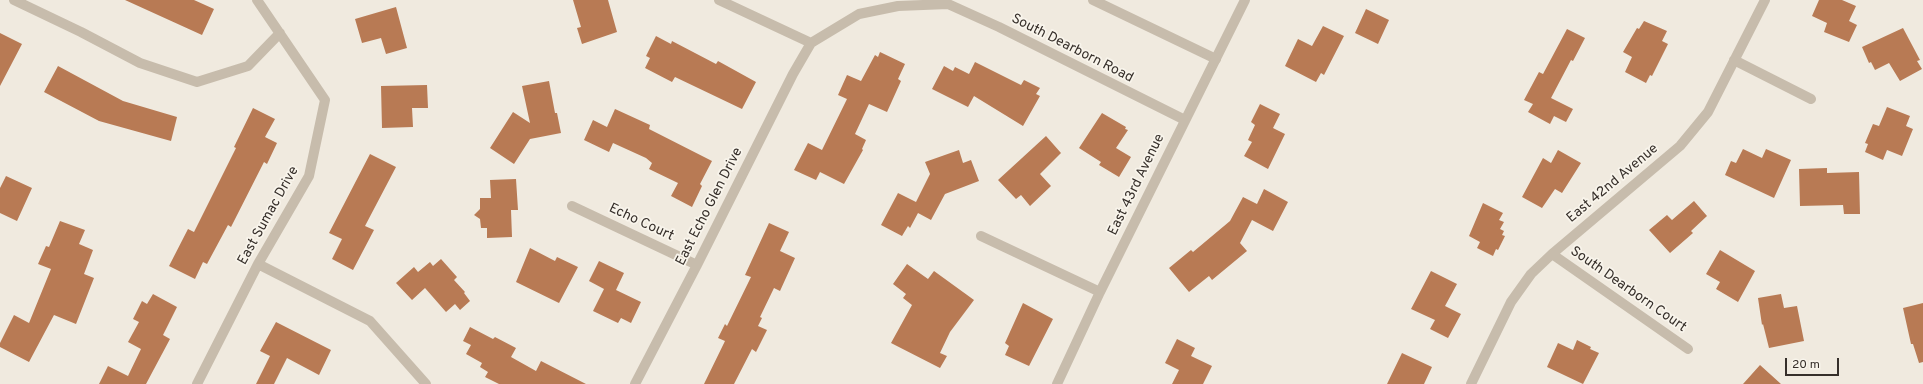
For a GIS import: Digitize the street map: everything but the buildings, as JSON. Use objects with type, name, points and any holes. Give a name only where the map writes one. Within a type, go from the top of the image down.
[{"type":"street","points":[[14,0],[140,62],[197,82],[248,66],[280,33]]},
{"type":"street","name":"East Sumac Drive","points":[[197,384],[258,264],[309,176],[325,100],[257,0]]},
{"type":"street","points":[[719,0],[811,43]]},
{"type":"street","points":[[1093,0],[1216,59]]},
{"type":"street","name":"East 43rd Avenue","points":[[1057,384],[1100,292],[1245,0]]},
{"type":"street","name":"East 42nd Avenue","points":[[1471,384],[1512,302],[1531,274],[1552,254],[1680,146],[1708,112],[1765,0]]},
{"type":"street","name":"South Dearborn Road","points":[[811,43],[859,14],[898,6],[948,4],[999,27],[1185,120]]},
{"type":"street","name":"East Echo Glen Drive","points":[[635,384],[697,266],[793,74],[811,43]]},
{"type":"street","points":[[1734,60],[1811,99]]},
{"type":"street","name":"Echo Court","points":[[572,206],[697,266]]},
{"type":"street","points":[[981,236],[1100,292]]},
{"type":"street","name":"South Dearborn Court","points":[[1552,254],[1688,349]]},
{"type":"street","points":[[258,264],[370,321],[426,384]]}]
